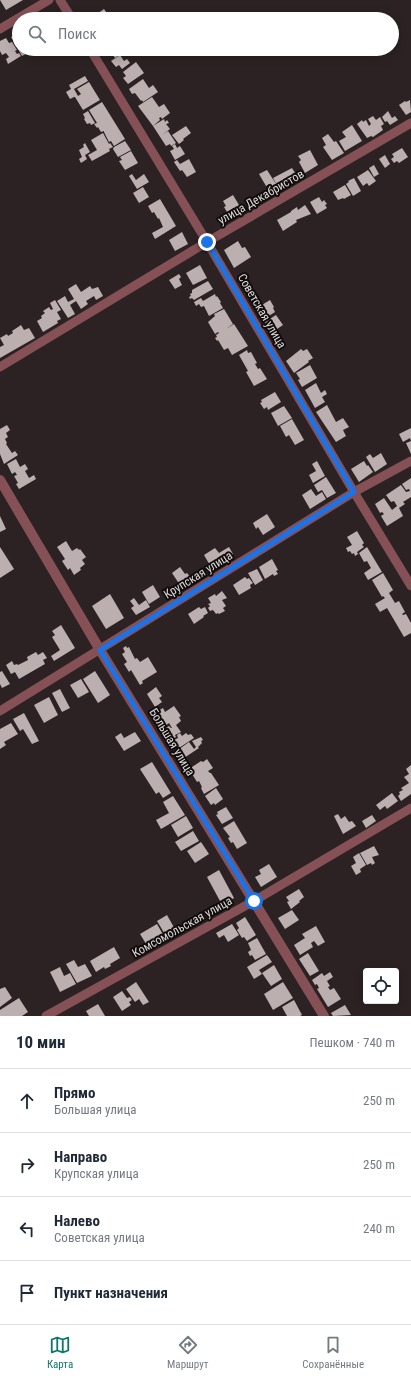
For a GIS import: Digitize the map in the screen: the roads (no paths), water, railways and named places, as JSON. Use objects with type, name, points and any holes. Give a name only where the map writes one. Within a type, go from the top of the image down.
[{"type":"street","points":[[29,12],[49,0]]},
{"type":"street","points":[[60,0],[68,12]]},
{"type":"street","points":[[0,29],[12,22]]},
{"type":"street","name":"Советская улица","points":[[94,56],[207,242],[411,586]]},
{"type":"street","name":"улица Декабристов","points":[[0,367],[207,242],[411,123]]},
{"type":"street","name":"Крупская улица","points":[[0,711],[354,492],[411,460]]},
{"type":"street","name":"Большая улица","points":[[0,480],[100,650],[324,1016]]},
{"type":"street","name":"Комсомольская улица","points":[[46,1016],[254,901],[411,808]]}]
